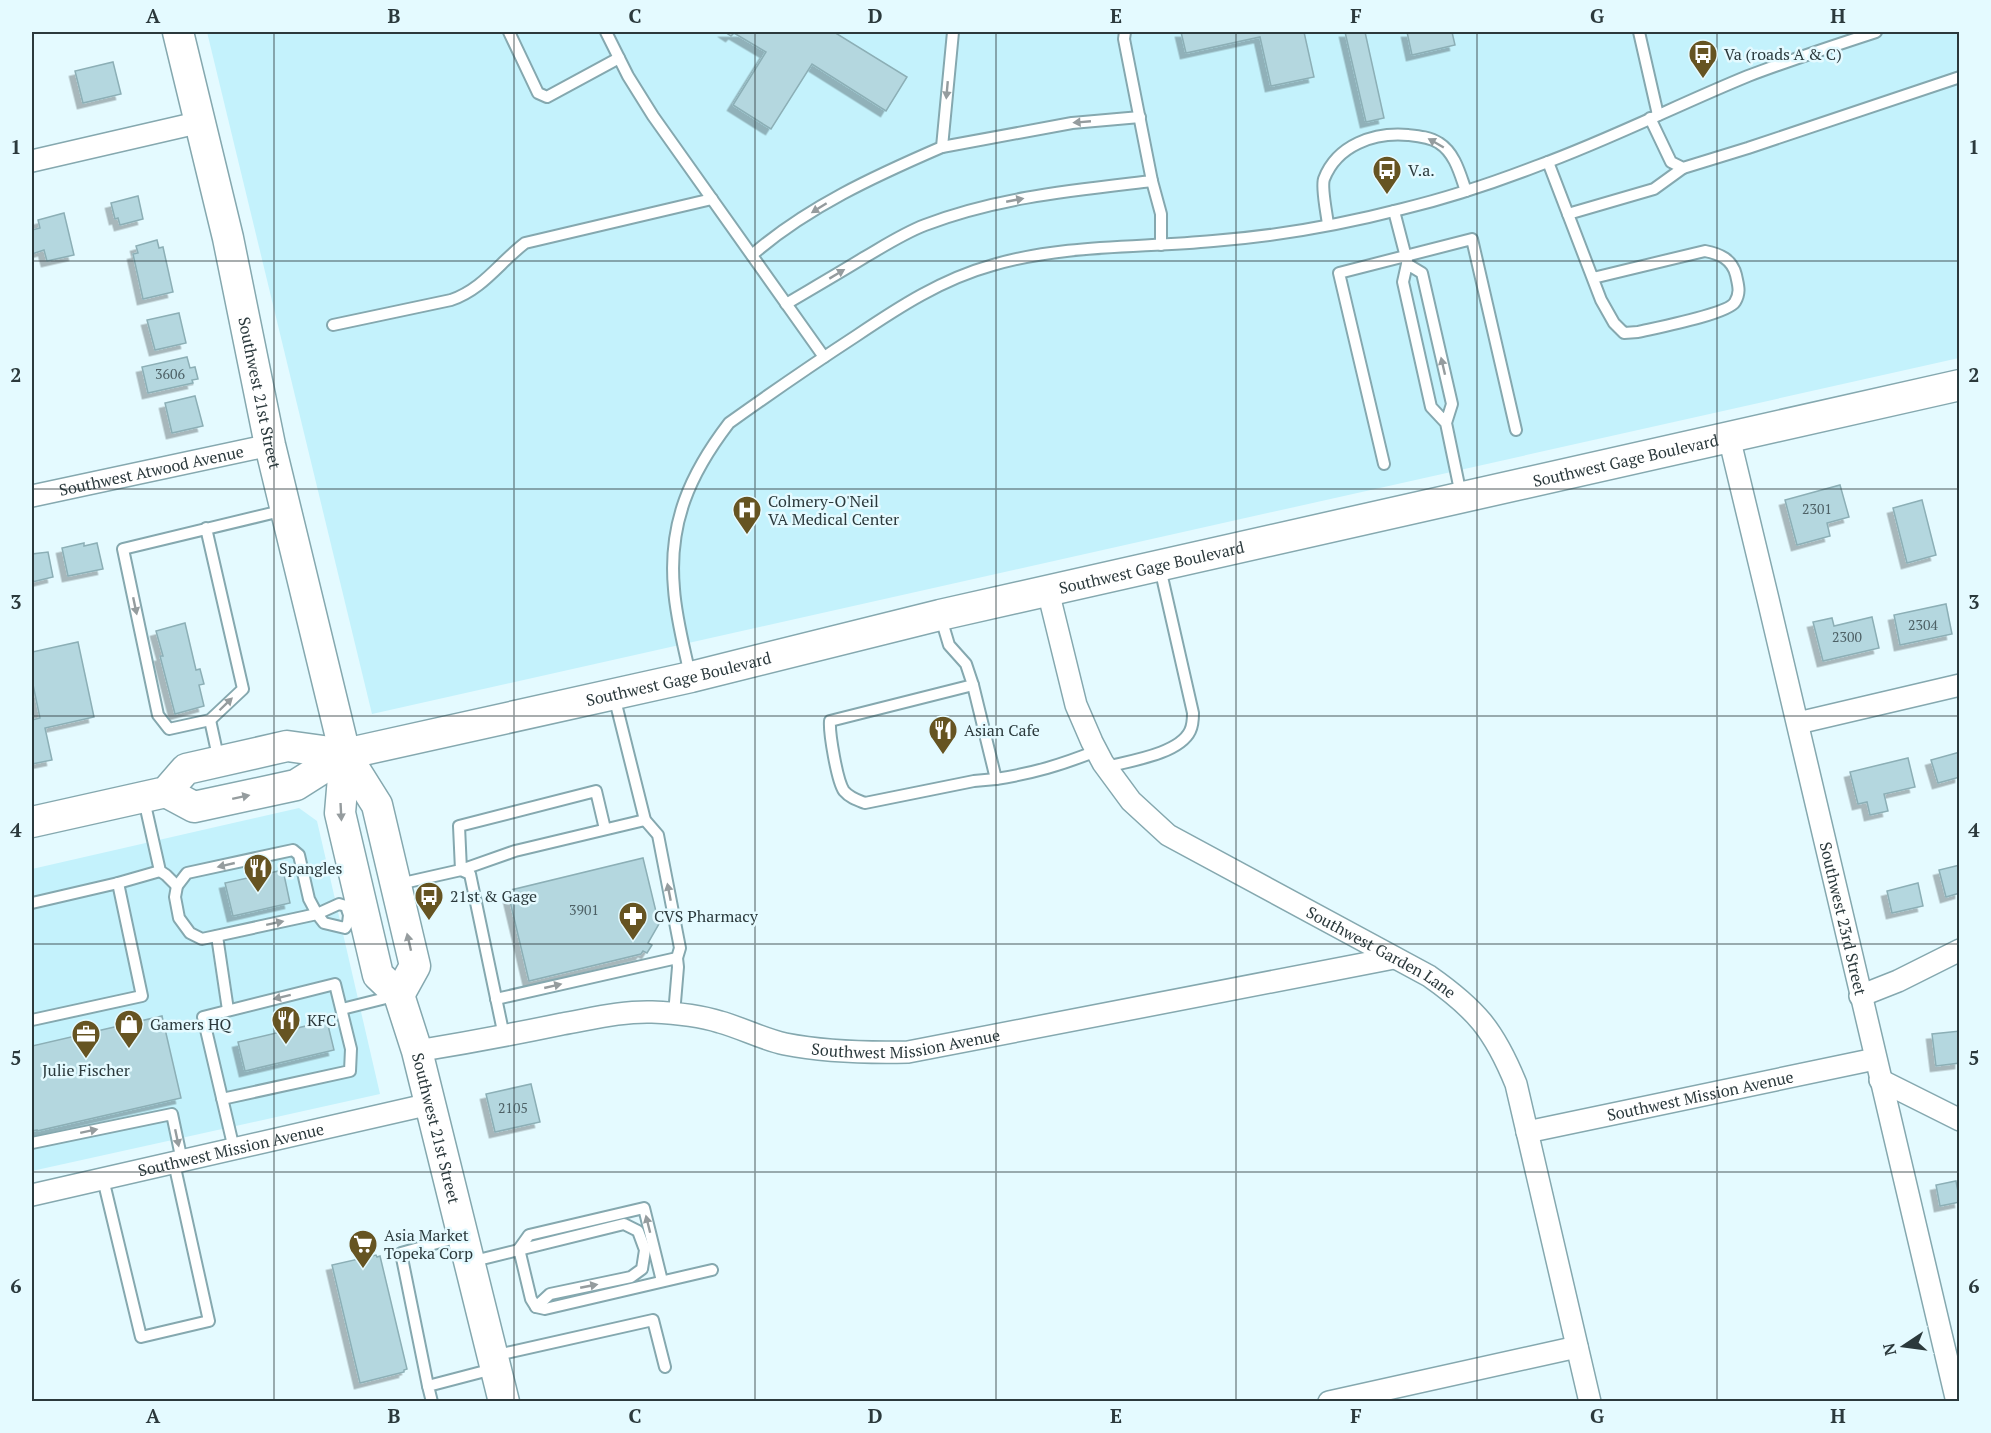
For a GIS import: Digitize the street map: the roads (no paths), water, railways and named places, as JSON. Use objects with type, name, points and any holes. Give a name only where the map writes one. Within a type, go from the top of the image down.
[{"type":"main road","name":"Southwest 21st Street","points":[[178,32],[228,238],[270,446],[345,754],[376,805],[415,966],[399,995]]},
{"type":"main road","name":"Southwest Gage Boulevard","points":[[155,794],[195,807],[296,785],[345,754],[691,677],[940,615],[1959,385]]},
{"type":"main road","name":"Southwest Gage Boulevard","points":[[155,794],[186,769],[287,746],[345,754]]},
{"type":"main road","name":"Southwest 21st Street","points":[[345,754],[340,813],[352,918],[378,975],[399,995],[417,1051],[504,1401]]},
{"type":"main road","points":[[32,822],[155,794]]},
{"type":"street","points":[[32,161],[201,122]]},
{"type":"street","name":"Southwest 23rd Street","points":[[1730,437],[1957,1401]]},
{"type":"street","name":"Southwest Atwood Avenue","points":[[32,496],[270,446]]},
{"type":"street","name":"Southwest Garden Lane","points":[[1048,591],[1077,705],[1101,759],[1131,801],[1168,835],[1428,976],[1458,996],[1484,1023],[1504,1053],[1512,1074],[1590,1401]]},
{"type":"street","points":[[1798,723],[1959,685]]},
{"type":"street","points":[[1860,996],[1898,981],[1959,950]]},
{"type":"street","name":"Southwest Mission Avenue","points":[[417,1051],[612,1015],[650,1012],[691,1015],[718,1021],[760,1037],[795,1045],[851,1053],[908,1052],[1394,958]]},
{"type":"street","name":"Southwest Mission Avenue","points":[[1527,1132],[1875,1059]]},
{"type":"street","points":[[1880,1080],[1959,1120]]},
{"type":"street","name":"Southwest Mission Avenue","points":[[32,1195],[430,1104]]},
{"type":"street","points":[[1329,1401],[1577,1347]]},
{"type":"lane","points":[[509,32],[538,93],[547,97],[619,58]]},
{"type":"lane","points":[[606,32],[653,116],[824,357]]},
{"type":"lane","points":[[942,147],[952,32]]},
{"type":"lane","points":[[1125,32],[1124,39],[1152,181],[1161,214],[1161,245]]},
{"type":"lane","points":[[1639,32],[1654,116],[1671,162],[1683,168]]},
{"type":"lane","points":[[691,677],[678,620],[673,571],[677,526],[691,483],[707,452],[729,423],[909,300],[953,279],[991,265],[1023,257],[1057,252],[1277,234],[1394,211],[1466,191],[1548,162],[1792,59],[1876,32]]},
{"type":"lane","points":[[1568,214],[1654,189],[1683,168],[1959,77]]},
{"type":"lane","points":[[752,255],[771,238],[840,195],[942,147],[1072,123],[1140,117]]},
{"type":"lane","points":[[1328,225],[1323,182],[1336,159],[1355,144],[1381,135],[1420,136],[1439,143],[1455,160],[1466,191]]},
{"type":"lane","points":[[1548,162],[1568,214],[1593,278],[1605,308],[1614,323],[1624,333],[1638,332],[1722,312],[1734,304],[1740,290],[1734,266],[1720,254],[1705,251],[1593,278]]},
{"type":"lane","points":[[786,304],[887,244],[923,226],[949,217],[1011,200],[1071,190],[1152,181]]},
{"type":"lane","points":[[333,325],[465,296],[492,275],[512,252],[525,243],[712,199]]},
{"type":"lane","points":[[1394,211],[1406,259],[1403,282],[1431,407],[1446,423]]},
{"type":"lane","points":[[1384,464],[1340,273],[1406,259],[1472,239],[1516,429]]},
{"type":"lane","points":[[1406,259],[1422,273],[1452,404],[1446,423],[1462,498]]},
{"type":"lane","points":[[206,528],[243,688],[210,720],[169,729],[158,715],[123,549],[206,528],[286,510]]},
{"type":"lane","points":[[973,685],[830,720],[829,732],[843,789],[851,798],[865,803],[974,781],[1032,773],[1063,764],[1162,752],[1174,747],[1190,733],[1193,713],[1159,566]]},
{"type":"lane","points":[[940,615],[949,645],[966,664],[996,779]]},
{"type":"lane","points":[[613,694],[645,820],[658,835],[680,948],[677,958],[674,1014]]},
{"type":"lane","points":[[210,720],[219,761]]},
{"type":"lane","points":[[461,870],[459,825],[596,791],[605,829]]},
{"type":"lane","points":[[155,794],[160,871]]},
{"type":"lane","points":[[396,885],[461,870],[515,851],[645,820]]},
{"type":"lane","points":[[352,918],[324,923],[317,914],[309,899],[299,855],[293,850],[187,873],[177,886],[175,897],[179,918],[190,933],[202,939],[317,914],[339,904],[346,906],[352,918]]},
{"type":"lane","points":[[461,870],[470,874],[504,1036]]},
{"type":"lane","points":[[32,903],[160,871],[177,886]]},
{"type":"lane","points":[[32,1020],[142,996],[118,883]]},
{"type":"lane","points":[[217,936],[228,1010]]},
{"type":"lane","points":[[496,999],[677,958]]},
{"type":"lane","points":[[222,1098],[350,1071],[351,1049],[335,984],[203,1017],[222,1098],[234,1149]]},
{"type":"lane","points":[[342,1009],[399,995]]},
{"type":"lane","points":[[32,1143],[172,1114],[178,1162],[209,1321],[141,1337],[103,1179]]},
{"type":"lane","points":[[662,1281],[644,1208],[529,1235],[519,1249],[531,1299],[536,1307],[545,1309],[712,1270]]},
{"type":"lane","points":[[432,1401],[401,1253],[519,1249],[624,1224],[638,1231],[645,1250],[642,1269],[631,1277],[550,1294],[536,1307]]},
{"type":"lane","points":[[428,1386],[494,1362],[653,1320],[665,1367]]},
{"type":"place","name":"Va (roads A & C)","points":[[1703,80]]},
{"type":"place","name":"V.a.","points":[[1387,196]]},
{"type":"place","name":"Colmery-O'Neil VA Medical Center","points":[[747,536]]},
{"type":"place","name":"Asian Cafe","points":[[943,756]]},
{"type":"place","name":"Spangles","points":[[258,894]]},
{"type":"place","name":"21st & Gage","points":[[429,922]]},
{"type":"place","name":"CVS Pharmacy","points":[[633,942]]},
{"type":"place","name":"KFC","points":[[286,1046]]},
{"type":"place","name":"Gamers HQ","points":[[129,1050]]},
{"type":"place","name":"Julie Fischer","points":[[86,1060]]},
{"type":"place","name":"Asia Market Topeka Corp","points":[[363,1270]]}]
